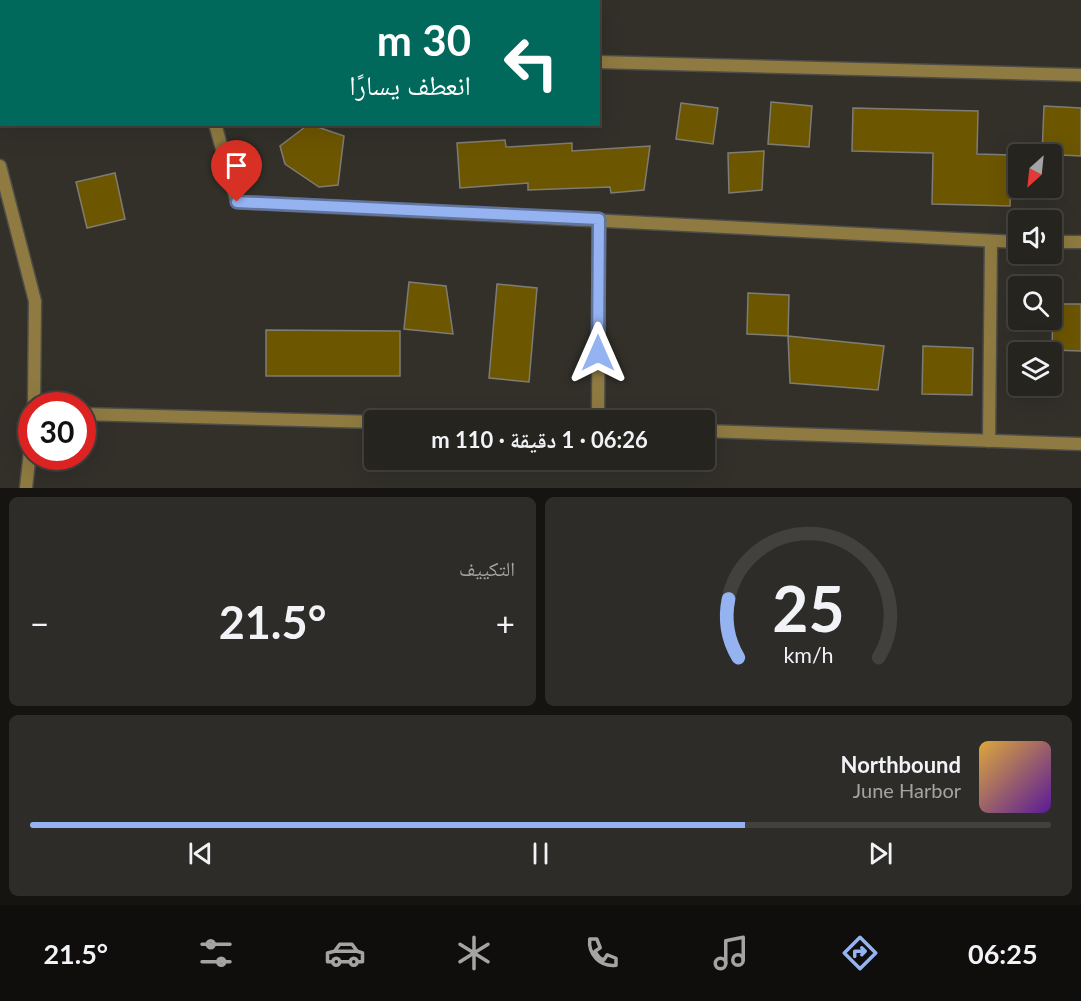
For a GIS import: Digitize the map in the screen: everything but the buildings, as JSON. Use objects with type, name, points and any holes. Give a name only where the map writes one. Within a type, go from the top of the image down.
[{"type":"street","points":[[600,62],[1081,75]]},
{"type":"street","points":[[216,126],[237,202],[1008,242]]},
{"type":"street","points":[[0,166],[35,301],[34,392]]},
{"type":"street","points":[[598,410],[599,219]]},
{"type":"street","points":[[989,441],[991,242]]},
{"type":"street","points":[[1062,242],[1081,242]]},
{"type":"street","points":[[96,414],[364,422]]},
{"type":"street","points":[[715,432],[1081,444]]},
{"type":"street","points":[[26,488],[28,470]]},
{"type":"route","points":[[237,202],[599,219],[598,353]]}]
